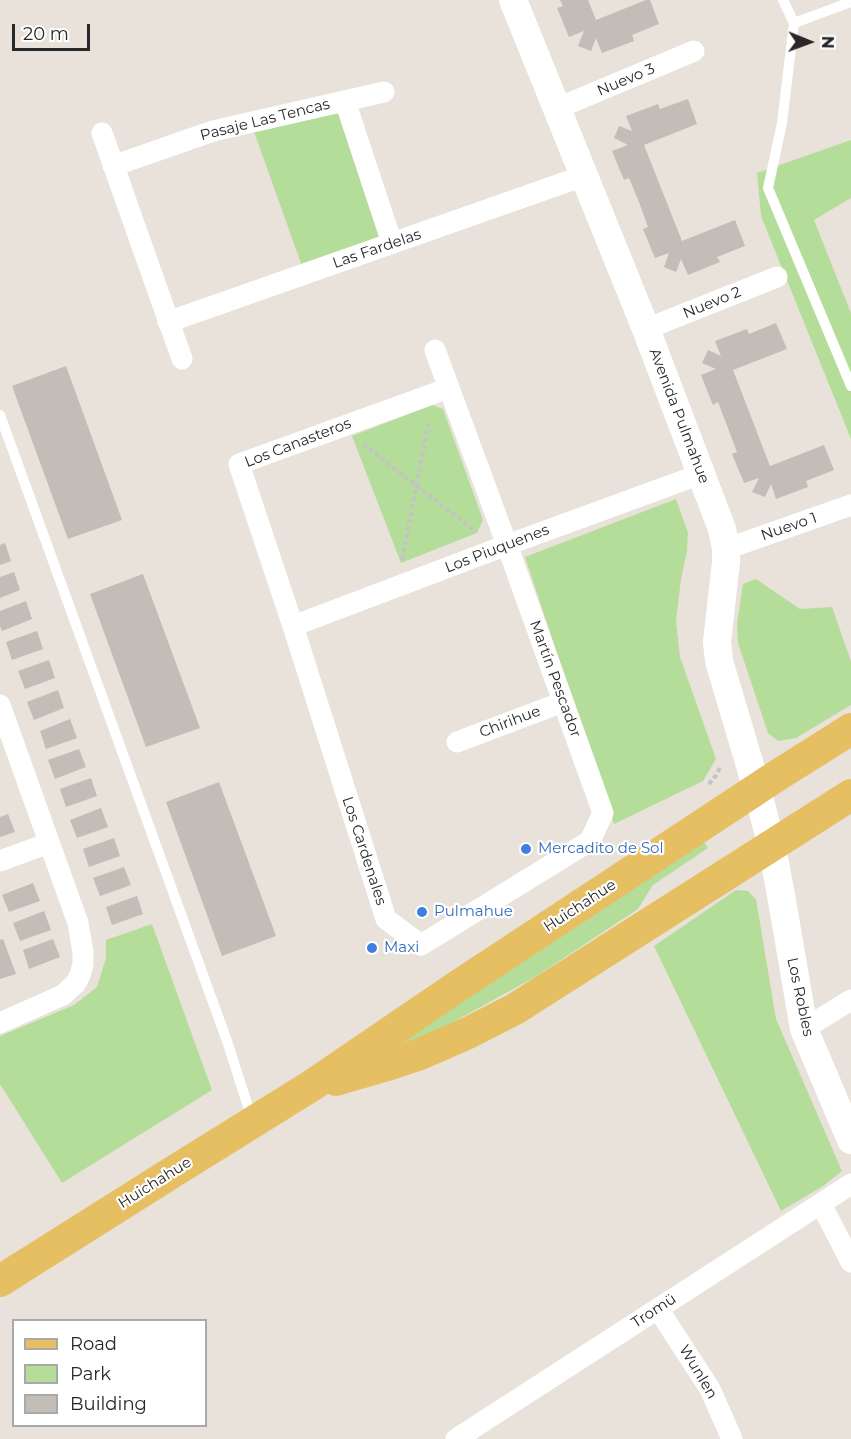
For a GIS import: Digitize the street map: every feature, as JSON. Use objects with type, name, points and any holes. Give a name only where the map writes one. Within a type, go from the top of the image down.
[{"type":"main road","name":"Huichahue","points":[[0,1281],[311,1086],[468,980],[851,729]]},
{"type":"main road","name":"Huichahue","points":[[311,1086],[420,1054],[515,1009],[851,795]]},
{"type":"street","name":"Avenida Pulmahue","points":[[513,0],[646,329],[722,529],[726,549],[717,642],[718,661],[758,789],[771,847]]},
{"type":"street","name":"Nuevo 3","points":[[558,108],[694,51]]},
{"type":"street","name":"Pasaje Las Tencas","points":[[113,166],[213,130],[384,92]]},
{"type":"street","points":[[345,101],[392,243]]},
{"type":"street","points":[[102,133],[182,359]]},
{"type":"street","name":"Las Fardelas","points":[[168,322],[585,177]]},
{"type":"street","name":"Nuevo 2","points":[[646,329],[777,277]]},
{"type":"street","points":[[435,350],[442,391],[507,545]]},
{"type":"street","name":"Los Canasteros","points":[[293,626],[239,464],[442,391]]},
{"type":"street","name":"Los Piuquenes","points":[[293,626],[701,474]]},
{"type":"street","name":"Nuevo 1","points":[[726,549],[851,506]]},
{"type":"street","name":"Martín Pescador","points":[[507,545],[603,813]]},
{"type":"street","name":"Los Cardenales","points":[[293,626],[386,919],[421,945],[590,841],[603,813]]},
{"type":"street","name":"Chirihue","points":[[457,742],[563,702]]},
{"type":"street","points":[[0,1023],[63,995],[76,983],[84,964],[78,923],[2,717]]},
{"type":"street","points":[[0,861],[49,843]]},
{"type":"street","name":"Los Robles","points":[[771,847],[804,1029],[849,1132]]},
{"type":"street","points":[[804,1029],[851,1000]]},
{"type":"street","name":"Tromü","points":[[456,1439],[851,1184]]},
{"type":"street","points":[[821,1204],[851,1262]]},
{"type":"street","name":"Wunlen","points":[[658,1309],[710,1389],[732,1439]]},
{"type":"lane","points":[[783,0],[794,24],[782,123],[768,188],[851,386]]},
{"type":"lane","points":[[794,24],[851,2]]},
{"type":"lane","points":[[0,415],[227,1041],[253,1122]]},
{"type":"path","points":[[398,586],[416,485],[442,391]]},
{"type":"path","points":[[337,429],[352,436],[477,533],[507,545]]},
{"type":"green space","points":[[340,110],[382,239],[302,266],[253,129]]},
{"type":"green space","points":[[851,140],[851,198],[814,220],[851,313],[851,439],[761,216],[757,173]]},
{"type":"green space","points":[[432,405],[443,409],[483,520],[477,533],[401,563],[352,436]]},
{"type":"green space","points":[[676,499],[688,533],[676,621],[680,657],[716,759],[703,781],[614,824],[525,557]]},
{"type":"green space","points":[[756,579],[800,609],[832,607],[851,661],[851,705],[796,738],[778,741],[768,733],[738,643],[737,624],[743,584]]},
{"type":"green space","points":[[702,839],[708,848],[653,885],[638,909],[535,977],[408,1047],[403,1047],[400,1043]]},
{"type":"green space","points":[[736,890],[748,891],[756,899],[776,1019],[842,1171],[823,1186],[781,1211],[654,946]]},
{"type":"green space","points":[[152,924],[212,1090],[62,1183],[0,1084],[0,1036],[74,1005],[97,987],[106,958],[106,940]]},
{"type":"building","points":[[560,0],[588,0],[596,20],[650,0],[659,24],[632,35],[634,41],[602,53],[596,38],[591,51],[578,46],[584,31],[569,37],[557,8],[563,6]]},
{"type":"building","points":[[688,99],[697,124],[644,145],[682,241],[735,220],[745,246],[717,257],[720,262],[688,275],[681,259],[676,272],[664,267],[669,253],[655,258],[643,229],[648,227],[639,202],[629,178],[624,180],[612,151],[628,145],[614,138],[619,126],[632,131],[626,116],[658,104],[660,109]]},
{"type":"building","points":[[776,323],[787,349],[733,370],[770,466],[824,445],[834,470],[806,481],[808,487],[776,499],[771,484],[765,497],[752,492],[759,478],[744,483],[732,454],[737,452],[718,402],[713,405],[701,375],[716,369],[702,363],[708,350],[721,356],[715,341],[747,329],[749,334]]},
{"type":"building","points":[[66,366],[122,520],[68,539],[12,386]]},
{"type":"building","points":[[5,543],[11,561],[0,565],[0,545]]},
{"type":"building","points":[[14,572],[20,590],[0,598],[0,577]]},
{"type":"building","points":[[143,574],[200,728],[146,747],[90,594]]},
{"type":"building","points":[[26,601],[32,619],[2,631],[0,611]]},
{"type":"building","points":[[37,631],[43,649],[12,660],[6,642]]},
{"type":"building","points":[[49,660],[55,678],[25,689],[18,671]]},
{"type":"building","points":[[58,690],[64,708],[34,720],[27,702]]},
{"type":"building","points":[[70,719],[77,738],[46,749],[40,731]]},
{"type":"building","points":[[79,749],[86,767],[55,779],[48,760]]},
{"type":"building","points":[[91,778],[97,796],[66,807],[60,789]]},
{"type":"building","points":[[219,782],[276,936],[222,956],[166,802]]},
{"type":"building","points":[[101,808],[108,827],[77,838],[70,820]]},
{"type":"building","points":[[8,814],[15,832],[0,837],[0,817]]},
{"type":"building","points":[[114,838],[120,856],[89,867],[83,849]]},
{"type":"building","points":[[124,867],[131,885],[100,896],[93,878]]},
{"type":"building","points":[[33,883],[40,901],[9,912],[2,895]]},
{"type":"building","points":[[137,896],[143,914],[112,925],[106,907]]},
{"type":"building","points":[[44,911],[51,930],[20,941],[13,923]]},
{"type":"building","points":[[3,939],[16,974],[0,979],[0,940]]},
{"type":"building","points":[[53,939],[60,957],[29,969],[23,950]]},
{"type":"place","name":"Mercadito de Sol","points":[[526,849]]},
{"type":"place","name":"Pulmahue","points":[[422,912]]},
{"type":"place","name":"Maxi","points":[[372,948]]}]
